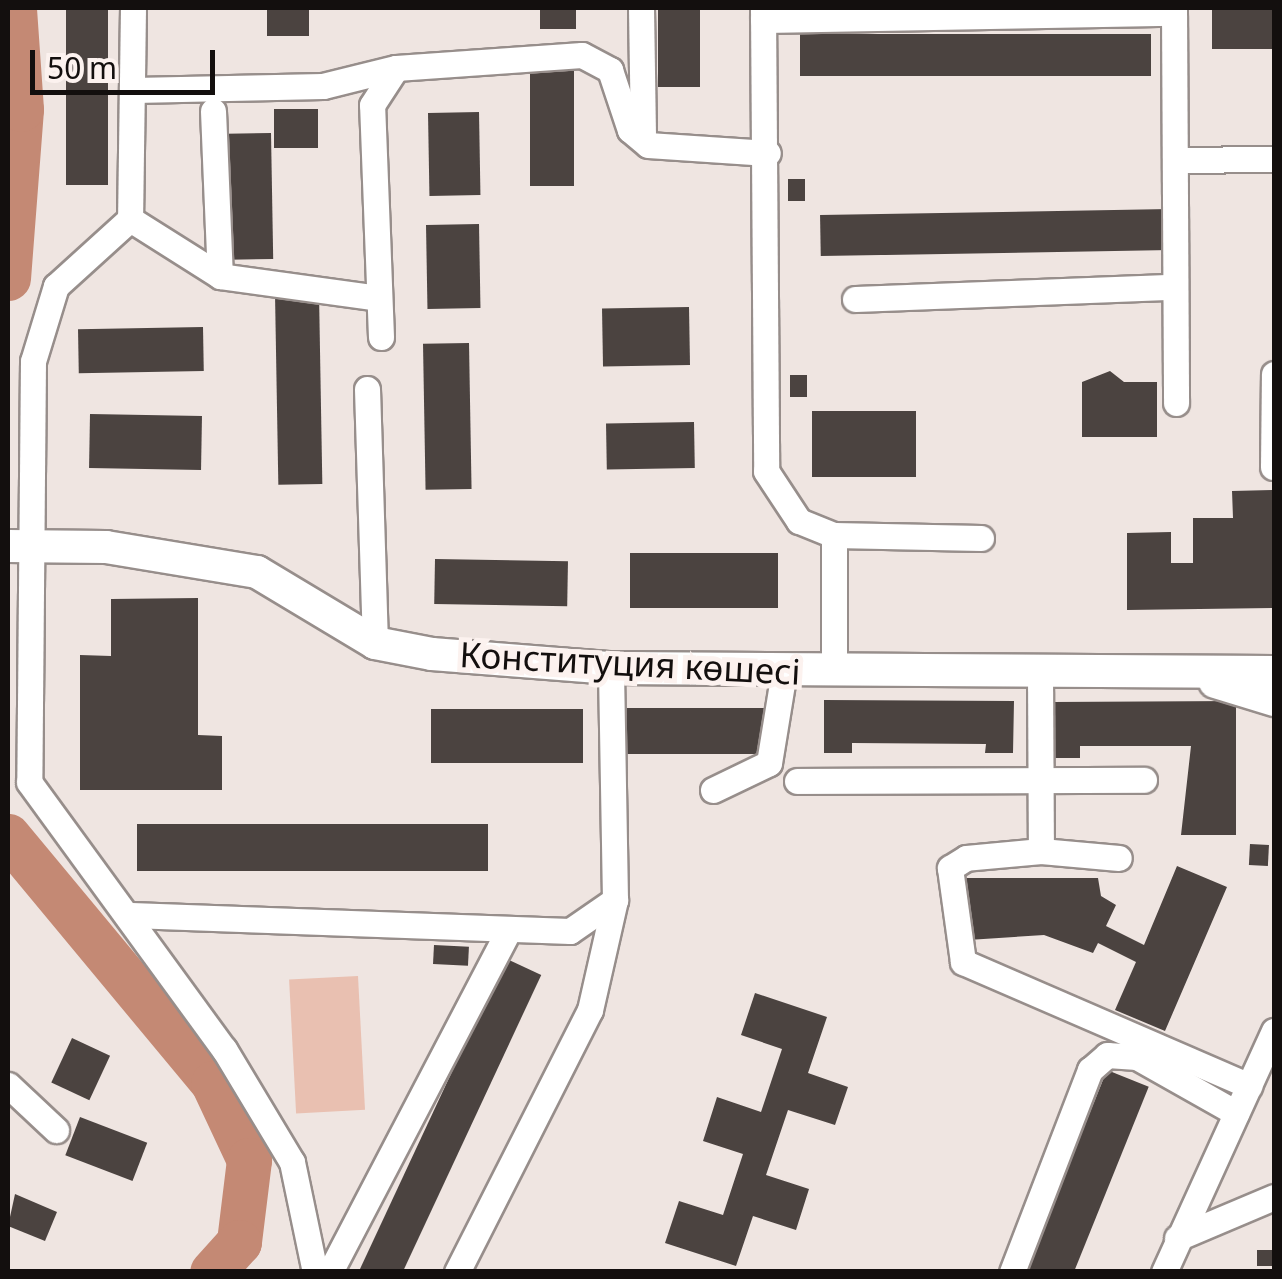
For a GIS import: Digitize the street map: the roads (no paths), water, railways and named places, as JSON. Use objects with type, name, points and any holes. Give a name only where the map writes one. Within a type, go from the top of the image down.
[{"type":"main road","name":"Конституция көшесі","points":[[20,546],[106,547],[257,572],[375,643],[611,668],[1274,672]]},
{"type":"main road","points":[[1230,671],[1274,660]]},
{"type":"main road","points":[[1182,672],[1274,700]]},
{"type":"street","points":[[133,8],[130,218],[44,305],[33,361],[20,546],[29,782],[130,915],[292,1162],[315,1272]]},
{"type":"street","points":[[641,8],[643,139]]},
{"type":"street","points":[[981,538],[834,534],[800,522],[766,472],[768,153],[763,14],[1174,10],[1176,403]]},
{"type":"street","points":[[134,90],[323,86],[396,68],[598,58],[643,139],[661,152],[768,153]]},
{"type":"street","points":[[381,336],[372,106],[396,68]]},
{"type":"street","points":[[212,111],[220,276]]},
{"type":"street","points":[[1176,160],[1274,159]]},
{"type":"street","points":[[130,218],[220,276],[378,298]]},
{"type":"street","points":[[855,300],[1174,287]]},
{"type":"street","points":[[1273,467],[1274,374]]},
{"type":"street","points":[[368,390],[375,643]]},
{"type":"street","points":[[834,534],[834,672]]},
{"type":"street","points":[[456,1272],[590,1010],[615,900],[611,668]]},
{"type":"street","points":[[713,790],[769,763],[784,671]]},
{"type":"street","points":[[1040,673],[1041,852]]},
{"type":"street","points":[[797,781],[1144,780]]},
{"type":"street","points":[[1119,858],[1041,852],[966,858],[950,868],[963,962],[1249,1086]]},
{"type":"street","points":[[130,915],[570,931],[615,900]]},
{"type":"street","points":[[330,1272],[508,931]]},
{"type":"street","points":[[1164,1272],[1274,1033]]},
{"type":"street","points":[[1012,1272],[1090,1070],[1107,1054],[1137,1057],[1236,1113]]},
{"type":"street","points":[[8,1085],[56,1130]]},
{"type":"street","points":[[1177,1238],[1274,1197]]},
{"type":"waterway","points":[[8,278],[21,109],[14,8]]},
{"type":"waterway","points":[[8,836],[213,1083],[249,1160],[239,1242],[212,1272]]}]
